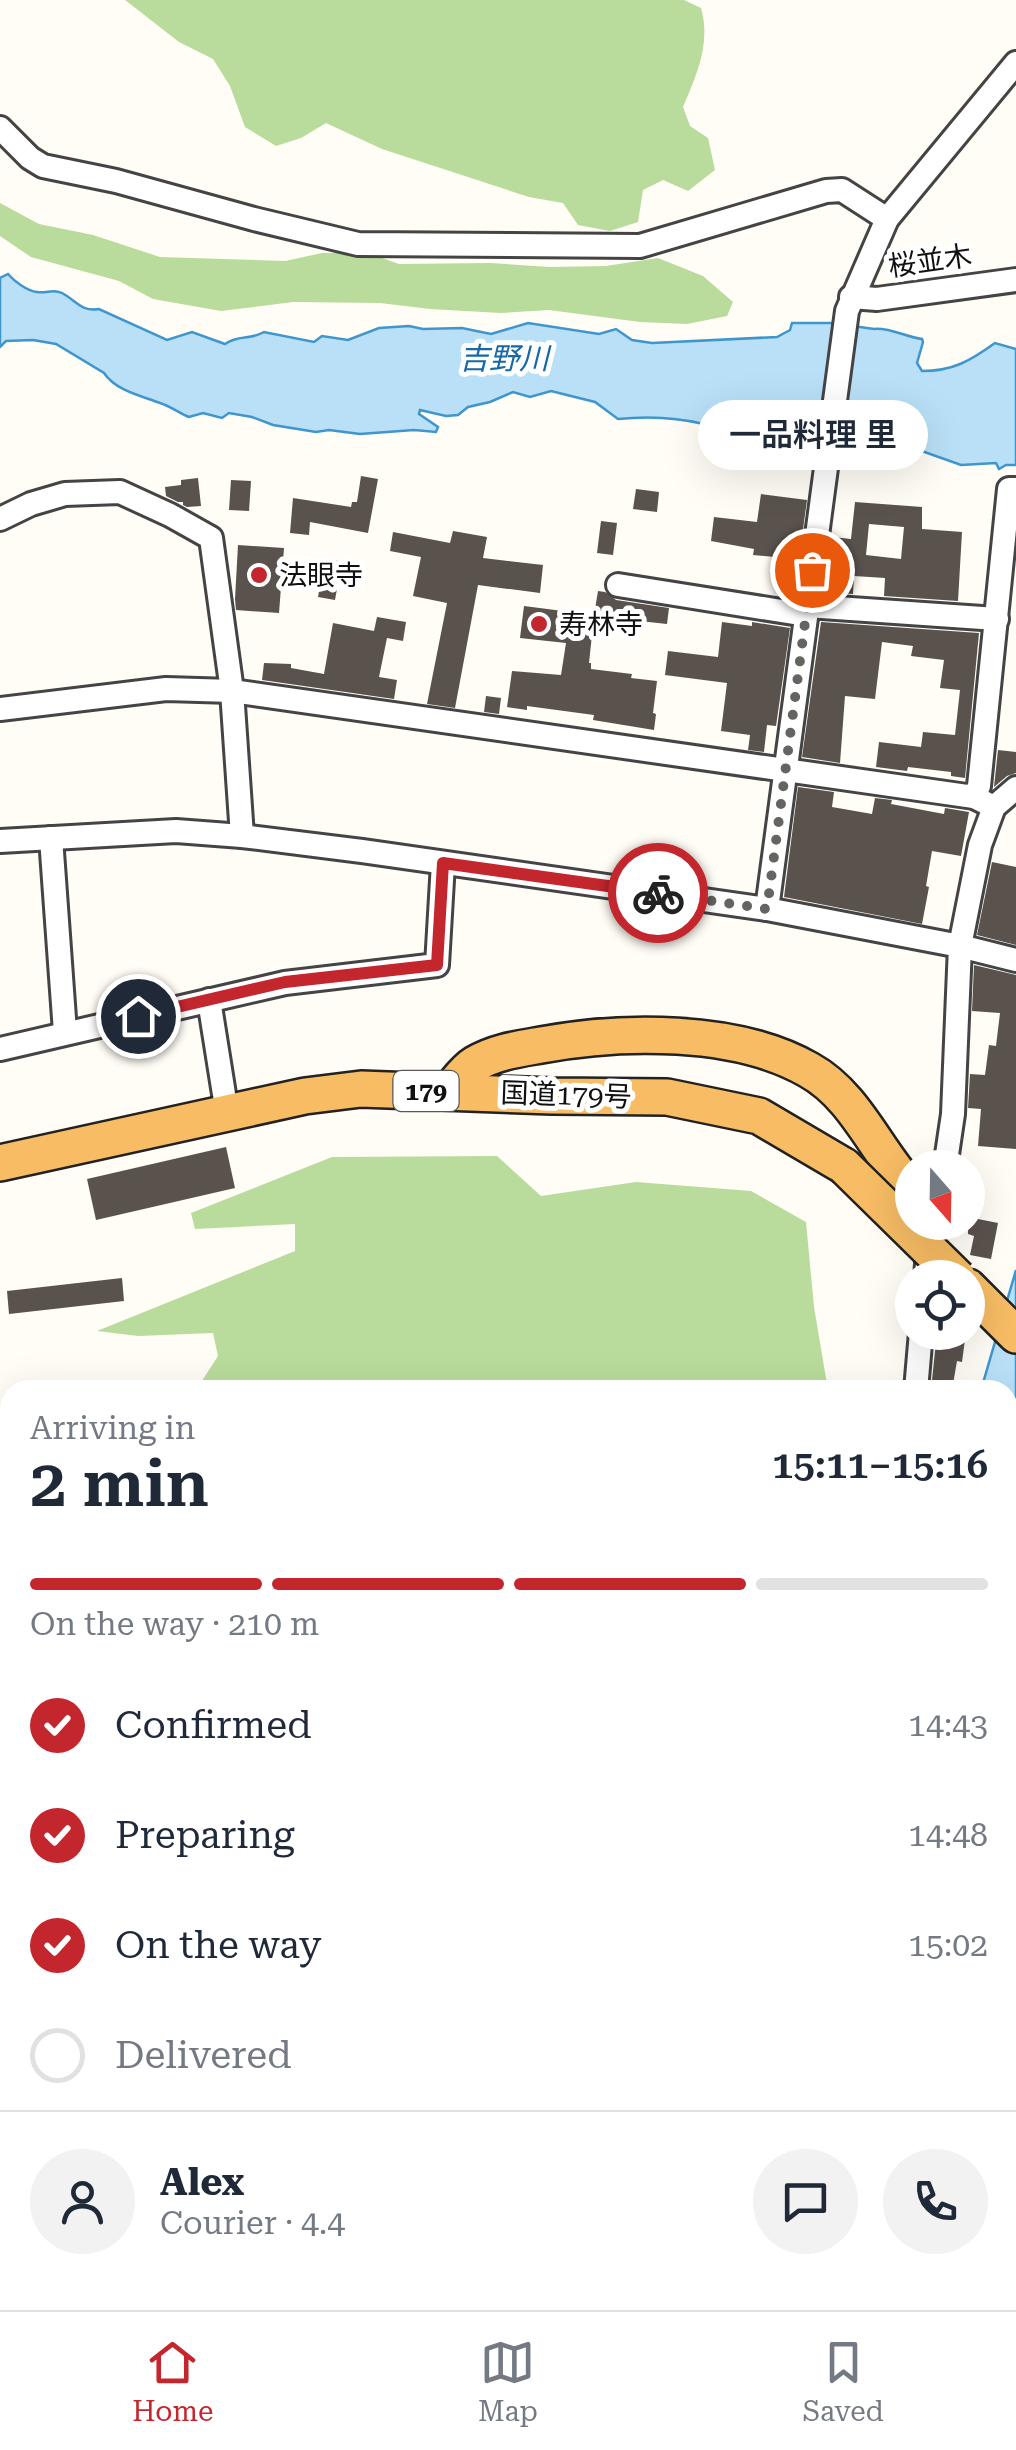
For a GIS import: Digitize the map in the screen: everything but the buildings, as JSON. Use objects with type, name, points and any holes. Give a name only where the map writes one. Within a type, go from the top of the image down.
[{"type":"highway","points":[[449,1091],[472,1065],[499,1053],[580,1038],[644,1034],[762,1049],[810,1070],[845,1098],[895,1169]]},
{"type":"highway","name":"国道179号","points":[[0,1164],[305,1096],[362,1089],[667,1097],[760,1116],[844,1166],[940,1260]]},
{"type":"highway","points":[[985,1304],[1016,1335]]},
{"type":"street","points":[[767,909],[849,304],[887,219],[1016,64]]},
{"type":"street","points":[[0,128],[30,158],[44,166],[358,244],[640,246],[826,191],[842,190],[887,219]]},
{"type":"street","name":"桜並木","points":[[849,304],[1016,280]]},
{"type":"street","points":[[948,1150],[953,1114],[960,946],[980,845],[984,802],[980,786],[997,619],[1010,538],[1009,489],[1016,490]]},
{"type":"street","points":[[0,519],[65,494],[120,492],[211,538],[232,691],[242,836]]},
{"type":"street","points":[[618,585],[807,610],[997,619]]},
{"type":"street","points":[[0,709],[166,689],[232,691],[984,802],[1016,788]]},
{"type":"street","points":[[0,841],[176,831],[242,836],[767,909],[1016,960]]},
{"type":"street","points":[[51,838],[66,1032]]},
{"type":"street","points":[[0,1049],[285,982],[437,965],[443,863]]},
{"type":"street","points":[[210,1000],[227,1113]]},
{"type":"street","points":[[917,1380],[919,1350]]},
{"type":"green space","points":[[125,0],[684,0],[701,8],[704,34],[697,70],[683,107],[690,126],[708,138],[715,170],[688,191],[663,180],[643,190],[638,222],[610,231],[578,225],[563,203],[529,197],[382,149],[326,123],[301,138],[276,146],[245,127],[230,86],[213,59],[179,42]]},
{"type":"green space","points":[[0,203],[39,224],[93,235],[160,257],[285,261],[322,253],[368,253],[399,264],[549,267],[606,266],[658,258],[703,276],[733,302],[727,316],[687,324],[549,310],[501,313],[380,303],[293,302],[221,311],[153,299],[119,281],[31,257],[0,236]]},
{"type":"green space","points":[[497,1156],[541,1196],[636,1182],[751,1191],[806,1222],[826,1380],[202,1380],[218,1356],[213,1333],[138,1336],[97,1331],[295,1251],[295,1224],[195,1229],[191,1213],[332,1157]]},
{"type":"water","name":"吉野川","points":[[8,274],[29,290],[58,292],[83,307],[99,309],[167,340],[192,332],[225,344],[264,332],[314,342],[322,336],[348,340],[379,328],[409,326],[462,328],[491,334],[528,323],[599,334],[616,329],[632,340],[652,343],[777,337],[790,330],[792,323],[832,323],[886,329],[922,339],[917,363],[922,371],[961,364],[995,343],[1016,349],[1016,465],[999,469],[996,463],[961,465],[919,450],[841,456],[786,441],[765,445],[693,422],[618,419],[595,402],[551,391],[530,397],[513,392],[468,407],[458,415],[420,410],[419,414],[438,427],[436,432],[316,432],[229,413],[222,418],[203,413],[189,417],[122,389],[104,373],[56,344],[6,341],[0,347],[0,278]]},
{"type":"water","points":[[1016,1270],[1016,1380],[984,1380]]},
{"type":"way so far","points":[[658,893],[767,909],[812,570]]},
{"type":"place","name":"一品料理 里","points":[[812,570]]},
{"type":"place","name":"法眼寺","points":[[259,575]]},
{"type":"place","name":"寿林寺","points":[[539,624]]},
{"type":"route","points":[[138,1016],[285,982],[437,965],[443,863],[658,893]]}]
